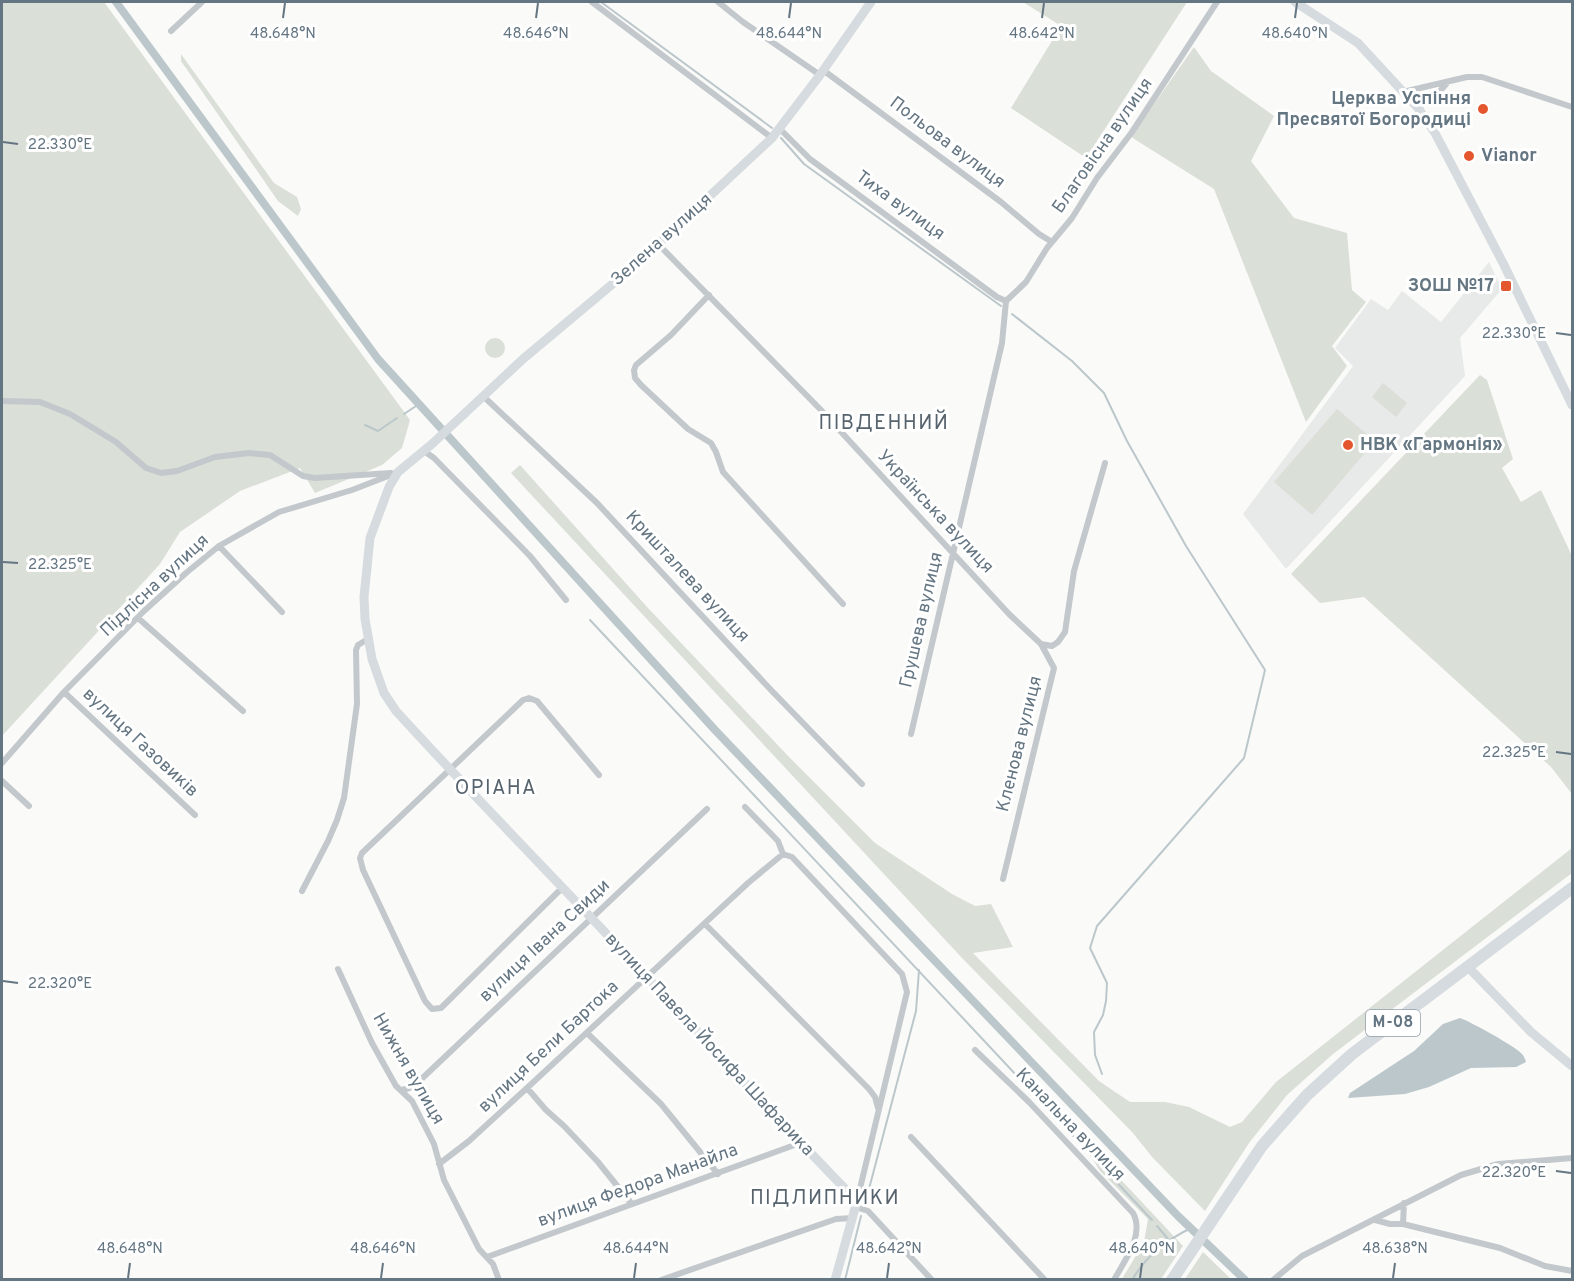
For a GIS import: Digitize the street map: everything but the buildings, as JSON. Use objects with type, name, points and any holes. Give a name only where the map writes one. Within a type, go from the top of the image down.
[{"type":"highway","name":"М-08","points":[[1172,1280],[1262,1146],[1313,1088],[1352,1054],[1572,888]]},
{"type":"street","points":[[171,31],[202,2]]},
{"type":"street","points":[[592,2],[772,138]]},
{"type":"street","name":"Польова вулиця","points":[[718,2],[743,22],[822,73],[992,195],[1038,234],[1052,242]]},
{"type":"street","name":"Зелена вулиця","points":[[398,472],[432,444],[523,359],[612,286],[772,138],[822,73],[871,2]]},
{"type":"street","name":"Благовісна вулиця","points":[[1006,301],[1026,282],[1052,242],[1063,231],[1097,178],[1132,132],[1217,2]]},
{"type":"street","points":[[1295,2],[1358,43],[1418,108],[1449,157],[1572,405]]},
{"type":"street","points":[[1403,92],[1467,77],[1482,77],[1572,107]]},
{"type":"street","points":[[1418,108],[1442,90],[1448,82]]},
{"type":"street","name":"Тиха вулиця","points":[[780,129],[810,159],[997,297],[1006,301]]},
{"type":"street","name":"Українська вулиця","points":[[658,244],[820,409],[1009,614],[1041,644]]},
{"type":"street","points":[[709,295],[671,335],[636,365],[635,378],[652,398],[688,429],[711,442],[723,472],[843,604]]},
{"type":"street","name":"Грушева вулиця","points":[[911,734],[1002,343],[1006,301]]},
{"type":"street","name":"Кришталева вулиця","points":[[483,396],[597,503],[862,784]]},
{"type":"street","points":[[2,401],[40,402],[70,414],[116,442],[146,468],[160,472],[177,471],[214,457],[249,453],[270,455],[303,476],[315,478],[398,472]]},
{"type":"street","points":[[424,451],[434,458],[530,556],[566,600]]},
{"type":"street","points":[[1041,644],[1052,646],[1065,632],[1074,572],[1105,463]]},
{"type":"street","name":"Підлісна вулиця","points":[[2,763],[64,692],[138,618],[219,546],[279,512],[352,490],[398,472]]},
{"type":"street","name":"вулиця Павела Йосифа Шафарика","points":[[398,472],[382,503],[368,551],[364,597],[368,639],[377,678],[384,693],[396,711],[450,770],[647,977],[857,1204],[868,1211],[932,1280]]},
{"type":"street","points":[[219,546],[282,612]]},
{"type":"street","points":[[138,618],[243,711]]},
{"type":"street","points":[[302,891],[341,810],[357,704],[356,650],[358,645],[368,639]]},
{"type":"street","name":"Кленова вулиця","points":[[1003,879],[1054,668],[1041,644]]},
{"type":"street","name":"вулиця Газовиків","points":[[64,692],[195,815]]},
{"type":"street","points":[[561,888],[441,1008],[436,1010],[428,1007],[363,870],[360,858],[362,853],[523,700],[529,698],[537,701],[599,775]]},
{"type":"street","points":[[2,781],[29,806]]},
{"type":"street","points":[[745,807],[778,841],[783,854],[792,857],[902,974],[906,992],[857,1204],[835,1280]]},
{"type":"street","name":"вулиця Івана Свиди","points":[[402,1090],[413,1087],[707,809]]},
{"type":"street","name":"вулиця Бели Бартока","points":[[439,1164],[469,1141],[783,854]]},
{"type":"street","points":[[705,924],[869,1089],[875,1097],[879,1111]]},
{"type":"street","points":[[1468,968],[1532,1032],[1572,1066]]},
{"type":"street","name":"Нижня вулиця","points":[[338,969],[372,1043],[396,1086],[412,1101],[434,1143],[444,1180],[479,1249],[493,1264],[499,1280]]},
{"type":"street","points":[[587,1033],[661,1104],[718,1174]]},
{"type":"street","name":"Канальна вулиця","points":[[975,1050],[1029,1102],[1134,1213],[1137,1232],[1114,1280]]},
{"type":"street","points":[[527,1088],[598,1162],[631,1203]]},
{"type":"street","points":[[911,1137],[1045,1280]]},
{"type":"street","name":"вулиця Федора Манайла","points":[[487,1257],[800,1143]]},
{"type":"street","points":[[1277,1278],[1302,1256],[1461,1175],[1486,1166],[1572,1158]]},
{"type":"street","points":[[1403,1224],[1404,1203]]},
{"type":"street","points":[[661,1280],[836,1219],[853,1218]]},
{"type":"street","points":[[1374,1220],[1403,1224],[1500,1248],[1545,1266],[1572,1271]]},
{"type":"shaded area","points":[[2,2],[104,2],[410,420],[402,448],[382,465],[315,493],[300,468],[240,491],[180,532],[160,564],[2,736]]},
{"type":"shaded area","points":[[1023,2],[1187,2],[1086,158],[1011,108],[1061,26]]},
{"type":"shaded area","points":[[1194,47],[1211,71],[1274,116],[1251,161],[1294,218],[1347,233],[1352,290],[1366,302],[1332,346],[1347,366],[1306,422],[1214,189],[1131,137]]},
{"type":"shaded area","points":[[181,54],[274,183],[297,197],[301,209],[298,216],[278,201],[181,61]]},
{"type":"shaded area","name":"НВК «Гармонія»","points":[[1489,262],[1502,289],[1460,338],[1465,376],[1286,569],[1243,514],[1353,366],[1335,348],[1371,299],[1388,310],[1402,291],[1441,322]]},
{"type":"shaded area","points":[[491,338],[499,338],[505,344],[505,352],[499,358],[491,358],[485,352],[485,344]]},
{"type":"shaded area","points":[[1480,375],[1487,380],[1513,459],[1502,468],[1521,502],[1541,490],[1572,556],[1572,794],[1551,767],[1364,597],[1320,603],[1291,574]]},
{"type":"shaded area","points":[[1383,383],[1407,403],[1396,417],[1372,397]]},
{"type":"shaded area","points":[[1337,409],[1375,441],[1312,515],[1274,482]]},
{"type":"shaded area","points":[[520,465],[648,608],[790,758],[875,843],[952,894],[975,906],[991,904],[1013,947],[973,953],[1099,1081],[1130,1102],[1165,1102],[1189,1107],[1230,1127],[1242,1122],[1276,1082],[1572,848],[1572,873],[1333,1054],[1287,1095],[1249,1143],[1205,1211],[1153,1158],[1132,1132],[963,959],[511,473]]},
{"type":"shaded area","points":[[1460,1018],[1511,1046],[1522,1054],[1526,1062],[1516,1067],[1471,1068],[1429,1087],[1405,1094],[1348,1098],[1350,1093],[1414,1051],[1443,1024]]},
{"type":"shaded area","points":[[1087,1150],[1094,1151],[1183,1246],[1161,1279],[1122,1279],[1144,1242],[1148,1219],[1100,1171]]},
{"type":"shaded area","points":[[1203,1252],[1231,1279],[1185,1279]]},
{"type":"waterway","points":[[116,2],[378,359],[715,730],[1178,1216],[1245,1280]]},
{"type":"waterway","points":[[601,2],[772,128]]},
{"type":"waterway","points":[[781,138],[804,164],[1001,306]]},
{"type":"waterway","points":[[1012,314],[1072,361],[1104,393],[1127,441],[1186,546],[1265,670],[1244,758],[1097,926],[1090,948],[1107,983],[1103,1015],[1094,1032],[1095,1055],[1102,1074]]},
{"type":"waterway","points":[[404,414],[419,404]]},
{"type":"waterway","points":[[365,425],[378,431],[397,418]]},
{"type":"waterway","points":[[590,620],[1152,1220]]},
{"type":"waterway","points":[[865,1204],[916,1011],[919,970]]},
{"type":"waterway","points":[[845,1280],[861,1216]]},
{"type":"waterway","points":[[1157,1226],[1168,1239]]},
{"type":"waterway","points":[[1132,1280],[1157,1250],[1191,1228]]},
{"type":"place","name":"Церква Успіння Пресвятої Богородиці","points":[[1483,109]]},
{"type":"place","name":"Vianor","points":[[1469,156]]},
{"type":"place","name":"ЗОШ №17","points":[[1506,286]]},
{"type":"place","name":"НВК «Гармонія»","points":[[1348,445]]},
{"type":"district","name":"ПІВДЕННИЙ","points":[[884,424]]},
{"type":"district","name":"ОРІАНА","points":[[496,789]]},
{"type":"district","name":"ПІДЛИПНИКИ","points":[[825,1199]]}]
